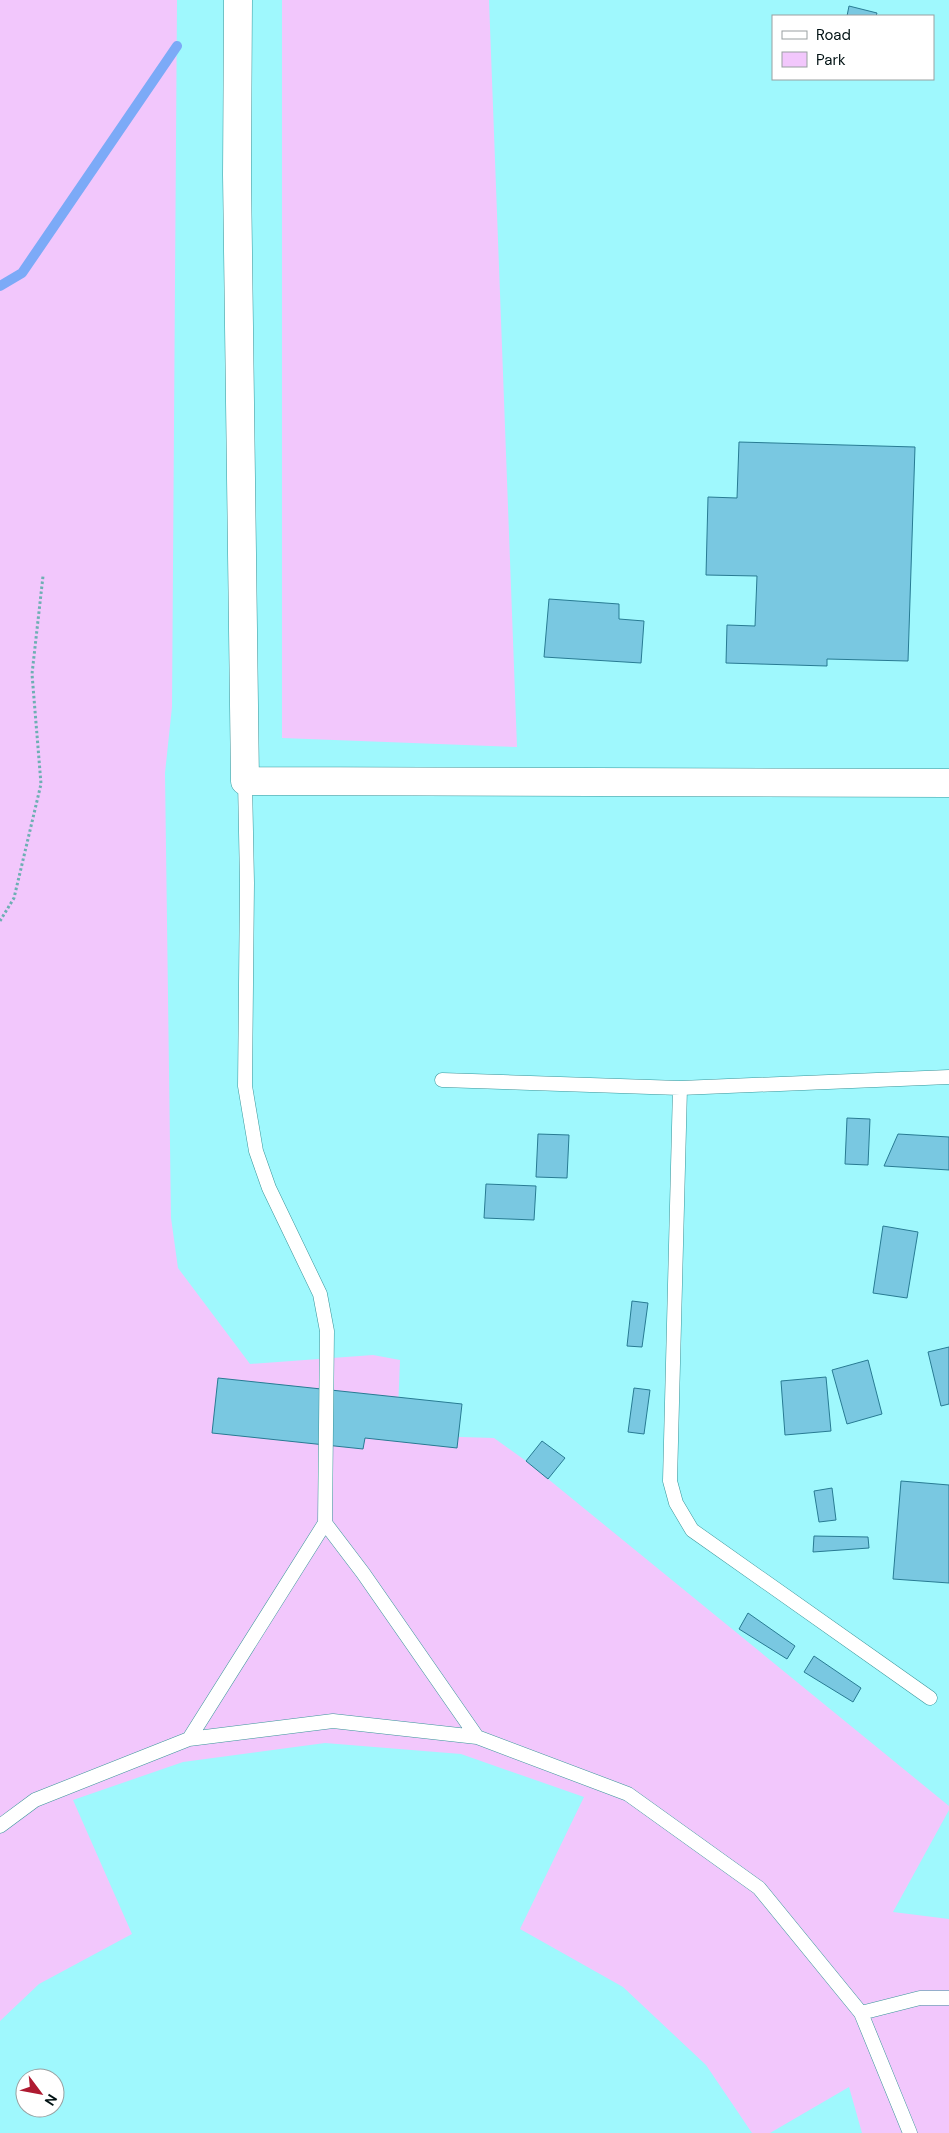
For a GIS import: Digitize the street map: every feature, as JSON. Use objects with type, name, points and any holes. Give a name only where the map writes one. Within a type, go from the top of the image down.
[{"type":"street","points":[[238,0],[238,175],[245,781],[949,783]]},
{"type":"lane","points":[[189,1739],[325,1523],[327,1332],[320,1294],[269,1188],[256,1151],[245,1086],[247,884],[245,781]]},
{"type":"lane","points":[[442,1080],[680,1088],[949,1077]]},
{"type":"lane","points":[[680,1088],[670,1481],[676,1503],[692,1530],[930,1698]]},
{"type":"lane","points":[[325,1523],[363,1572],[477,1737]]},
{"type":"lane","points":[[0,1826],[35,1800],[189,1739],[333,1721],[477,1737],[628,1794],[759,1888],[861,2014],[910,2133]]},
{"type":"lane","points":[[861,2014],[920,1998],[949,1998]]},
{"type":"path","points":[[0,921],[14,898],[41,784],[32,674],[43,576]]},
{"type":"green space","points":[[0,0],[177,0],[172,707],[165,773],[171,1218],[178,1268],[250,1364],[373,1355],[400,1360],[397,1435],[494,1438],[526,1461],[949,1806],[949,1810],[893,1912],[949,1919],[949,2133],[862,2133],[849,2087],[770,2133],[752,2133],[706,2065],[623,1987],[520,1929],[584,1797],[461,1754],[325,1743],[183,1762],[73,1800],[132,1934],[39,1984],[0,2021]]},
{"type":"green space","points":[[282,0],[489,0],[517,747],[282,738]]},
{"type":"building","points":[[849,6],[877,13],[876,15],[847,15]]},
{"type":"building","points":[[739,442],[915,447],[908,661],[827,659],[827,666],[726,663],[727,625],[755,626],[757,576],[706,575],[708,497],[737,498]]},
{"type":"building","points":[[549,599],[619,604],[619,619],[644,621],[641,663],[544,657]]},
{"type":"building","points":[[847,1118],[870,1119],[868,1165],[845,1164]]},
{"type":"building","points":[[538,1134],[569,1135],[567,1178],[536,1177]]},
{"type":"building","points":[[898,1134],[949,1137],[949,1170],[884,1166]]},
{"type":"building","points":[[486,1184],[536,1186],[534,1220],[484,1218]]},
{"type":"building","points":[[883,1226],[918,1232],[907,1298],[873,1293]]},
{"type":"building","points":[[632,1301],[648,1303],[642,1347],[627,1346]]},
{"type":"building","points":[[949,1347],[949,1404],[941,1406],[928,1352]]},
{"type":"building","points":[[868,1360],[882,1414],[847,1424],[832,1370]]},
{"type":"building","points":[[826,1377],[831,1431],[785,1435],[781,1381]]},
{"type":"building","points":[[218,1378],[462,1404],[457,1448],[365,1438],[363,1449],[212,1433]]},
{"type":"building","points":[[634,1388],[650,1390],[644,1434],[628,1432]]},
{"type":"building","points":[[542,1441],[565,1458],[548,1479],[526,1461]]},
{"type":"building","points":[[901,1481],[949,1485],[949,1583],[893,1579]]},
{"type":"building","points":[[832,1488],[836,1520],[819,1522],[814,1491]]},
{"type":"building","points":[[814,1536],[868,1537],[869,1548],[813,1552]]},
{"type":"building","points":[[748,1613],[795,1646],[787,1659],[739,1629]]},
{"type":"building","points":[[814,1656],[861,1688],[853,1702],[804,1672]]},
{"type":"waterway","points":[[0,286],[22,273],[177,46]]}]
